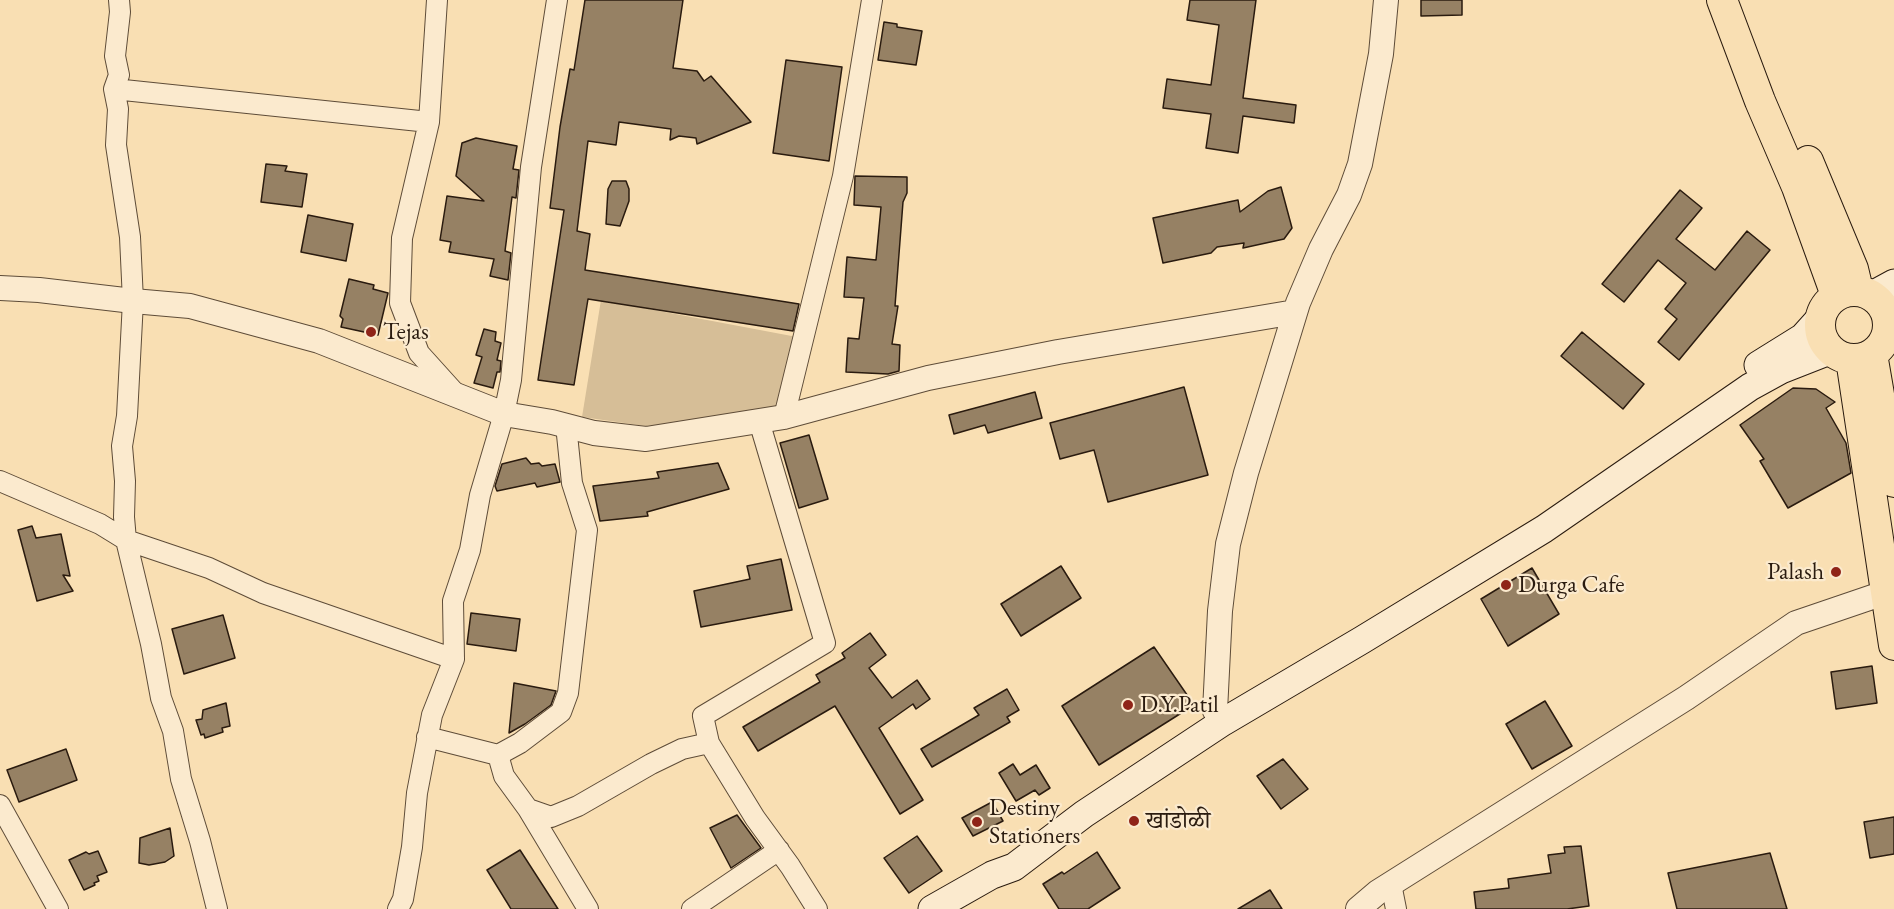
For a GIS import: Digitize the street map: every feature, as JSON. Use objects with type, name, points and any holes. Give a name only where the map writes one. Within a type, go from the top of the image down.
[{"type":"main road","points":[[932,909],[992,875],[992,866],[997,858],[1102,787],[1219,717],[1362,640],[1544,529],[1750,387],[1781,370],[1867,344],[1888,317],[1882,305],[1856,296],[1797,187],[1760,101],[1722,0]]},
{"type":"main road","points":[[1743,0],[1853,269],[1856,296]]},
{"type":"main road","points":[[1856,296],[1820,329],[1824,340],[1867,344]]},
{"type":"main road","points":[[1219,717],[1434,577],[1539,514],[1684,414],[1803,337],[1856,296]]},
{"type":"main road","points":[[1867,344],[1894,482]]},
{"type":"main road","points":[[1867,344],[1887,592],[1894,645]]},
{"type":"street","points":[[120,0],[115,56],[119,75],[114,88],[118,109],[116,145],[130,237],[133,301],[127,416],[122,446],[126,540],[151,644],[161,698],[173,731],[181,779],[217,909]]},
{"type":"street","points":[[436,0],[429,122],[402,238],[400,303],[419,353],[456,394]]},
{"type":"street","points":[[398,909],[403,899],[427,737],[432,715],[454,659],[453,601],[470,550],[480,495],[504,414],[511,380],[531,167],[557,0]]},
{"type":"street","points":[[784,417],[843,176],[872,0]]},
{"type":"street","points":[[1219,717],[1220,610],[1228,545],[1246,473],[1295,312],[1321,249],[1349,195],[1360,164],[1381,54],[1386,0]]},
{"type":"street","points":[[114,88],[429,122]]},
{"type":"street","points":[[0,288],[190,306],[319,341],[504,414],[566,425],[594,433],[646,439],[784,417],[928,378],[1058,352],[1295,312]]},
{"type":"street","points":[[759,421],[825,643],[703,716],[709,743],[755,818],[779,850],[817,909]]},
{"type":"street","points":[[427,737],[498,755],[520,743],[561,712],[568,693],[587,530],[572,483],[566,425]]},
{"type":"street","points":[[0,481],[100,524],[126,540],[209,568],[285,600],[454,659]]},
{"type":"street","points":[[1358,909],[1391,884],[1686,698],[1796,623],[1887,592]]},
{"type":"street","points":[[528,809],[551,817],[578,806],[682,749],[709,743]]},
{"type":"street","points":[[498,755],[504,776],[528,809],[588,909]]},
{"type":"street","points":[[0,805],[58,909]]},
{"type":"street","points":[[692,909],[779,850]]},
{"type":"street","points":[[1391,884],[1396,909]]},
{"type":"shaded area","points":[[601,300],[797,337],[786,410],[646,426],[582,417]]},
{"type":"building","points":[[585,0],[683,0],[673,68],[697,71],[704,81],[711,76],[751,122],[697,144],[696,138],[679,136],[670,140],[671,129],[619,122],[616,145],[588,141],[577,231],[590,234],[585,270],[799,304],[793,331],[588,299],[574,385],[538,380],[564,210],[550,208],[560,127],[570,69],[574,70]]},
{"type":"building","points":[[1190,0],[1256,0],[1243,98],[1296,105],[1294,123],[1243,116],[1238,153],[1206,148],[1211,114],[1163,108],[1167,79],[1211,85],[1219,25],[1187,20]]},
{"type":"building","points":[[1421,0],[1462,0],[1462,15],[1421,16]]},
{"type":"building","points":[[884,22],[897,24],[897,27],[922,31],[916,65],[878,60]]},
{"type":"building","points":[[786,60],[842,67],[829,161],[773,153]]},
{"type":"building","points":[[476,138],[517,146],[513,169],[519,170],[516,198],[512,197],[505,251],[511,253],[508,280],[490,276],[494,259],[449,252],[451,242],[440,240],[447,196],[484,201],[456,176],[462,143]]},
{"type":"building","points":[[266,164],[287,166],[285,171],[307,174],[302,207],[261,202]]},
{"type":"building","points":[[855,176],[907,177],[895,306],[898,306],[892,344],[900,345],[899,371],[888,374],[846,372],[848,338],[859,339],[864,298],[844,297],[847,257],[876,260],[881,207],[854,205]]},
{"type":"building","points":[[612,181],[626,181],[629,189],[629,201],[620,226],[606,224],[608,189]]},
{"type":"building","points":[[1281,187],[1292,228],[1284,239],[1243,248],[1244,243],[1217,247],[1211,253],[1163,263],[1153,218],[1238,200],[1240,212],[1268,191]]},
{"type":"building","points":[[1680,190],[1702,208],[1676,239],[1715,270],[1747,231],[1770,250],[1679,360],[1658,342],[1677,319],[1665,309],[1686,283],[1658,260],[1624,302],[1602,284]]},
{"type":"building","points":[[308,215],[353,224],[346,261],[301,252]]},
{"type":"building","points":[[349,279],[374,285],[373,289],[388,293],[378,335],[341,327],[343,319],[340,316]]},
{"type":"building","points":[[484,329],[496,332],[495,341],[501,343],[497,360],[501,361],[500,372],[497,372],[493,388],[474,383],[482,357],[476,355]]},
{"type":"building","points":[[1582,332],[1644,384],[1623,409],[1561,356]]},
{"type":"building","points":[[1184,387],[1208,475],[1108,502],[1094,450],[1060,459],[1050,423]]},
{"type":"building","points":[[1793,388],[1816,389],[1835,402],[1826,408],[1846,443],[1851,473],[1788,508],[1760,461],[1764,459],[1740,425]]},
{"type":"building","points":[[1035,392],[1042,418],[988,433],[985,425],[954,434],[949,415]]},
{"type":"building","points":[[809,435],[828,499],[799,508],[780,443]]},
{"type":"building","points":[[526,458],[531,464],[539,463],[542,466],[555,464],[560,482],[537,487],[535,483],[497,491],[495,486],[502,464]]},
{"type":"building","points":[[718,463],[729,489],[647,512],[648,516],[600,521],[593,486],[659,478],[657,472]]},
{"type":"building","points":[[32,526],[36,538],[61,534],[70,576],[63,575],[73,591],[37,601],[18,530]]},
{"type":"building","points":[[781,559],[792,610],[701,627],[694,591],[750,579],[747,566]]},
{"type":"building","points":[[1061,566],[1081,598],[1021,636],[1001,604]]},
{"type":"building","points":[[1532,568],[1559,614],[1508,646],[1481,599]]},
{"type":"building","points":[[471,613],[520,619],[516,651],[467,644]]},
{"type":"building","points":[[223,615],[235,658],[184,674],[172,629]]},
{"type":"building","points":[[870,633],[886,655],[869,668],[892,698],[917,680],[930,699],[916,709],[913,704],[879,728],[923,800],[900,814],[835,706],[758,751],[743,727],[820,682],[816,675],[845,658],[842,653]]},
{"type":"building","name":"D.Y.Patil","points":[[1154,647],[1194,705],[1099,765],[1062,706]]},
{"type":"building","points":[[1872,666],[1877,703],[1836,709],[1831,672]]},
{"type":"building","points":[[514,683],[556,691],[551,705],[509,733]]},
{"type":"building","points":[[1007,689],[1019,710],[1007,717],[1010,722],[932,767],[921,749],[979,715],[974,708]]},
{"type":"building","points":[[1545,701],[1572,746],[1532,769],[1506,724]]},
{"type":"building","points":[[226,703],[230,726],[222,728],[223,732],[205,738],[204,734],[201,735],[196,720],[202,719],[203,710]]},
{"type":"building","points":[[66,749],[77,780],[19,802],[7,770]]},
{"type":"building","points":[[1283,759],[1308,789],[1281,809],[1257,776]]},
{"type":"building","points":[[1013,764],[1020,775],[1036,765],[1050,788],[1039,795],[1035,790],[1016,801],[999,773]]},
{"type":"building","name":"Destiny Stationers","points":[[992,802],[1003,821],[973,836],[962,818]]},
{"type":"building","points":[[737,815],[761,848],[731,868],[710,828]]},
{"type":"building","points":[[1894,817],[1894,854],[1870,858],[1864,822]]},
{"type":"building","points":[[170,828],[174,856],[165,862],[149,865],[139,863],[140,838]]},
{"type":"building","points":[[917,836],[942,871],[909,893],[884,858]]},
{"type":"building","points":[[1581,846],[1589,906],[1567,909],[1476,909],[1474,892],[1509,888],[1508,879],[1551,873],[1548,855],[1565,853],[1564,847]]},
{"type":"building","points":[[520,850],[558,909],[511,909],[487,870]]},
{"type":"building","points":[[98,851],[107,872],[97,876],[99,881],[84,890],[69,860],[86,852],[89,854]]},
{"type":"building","points":[[1097,852],[1120,888],[1088,909],[1059,909],[1043,884],[1062,872],[1064,874]]},
{"type":"building","points":[[1770,853],[1787,909],[1677,909],[1668,873]]},
{"type":"building","points":[[1270,890],[1282,909],[1238,909]]},
{"type":"place","name":"Tejas","points":[[371,332]]},
{"type":"place","name":"Palash","points":[[1836,572]]},
{"type":"place","name":"Durga Cafe","points":[[1506,585]]},
{"type":"place","name":"D.Y.Patil","points":[[1128,705]]},
{"type":"place","name":"खांडोळी","points":[[1134,821]]},
{"type":"place","name":"Destiny Stationers","points":[[977,822]]}]
